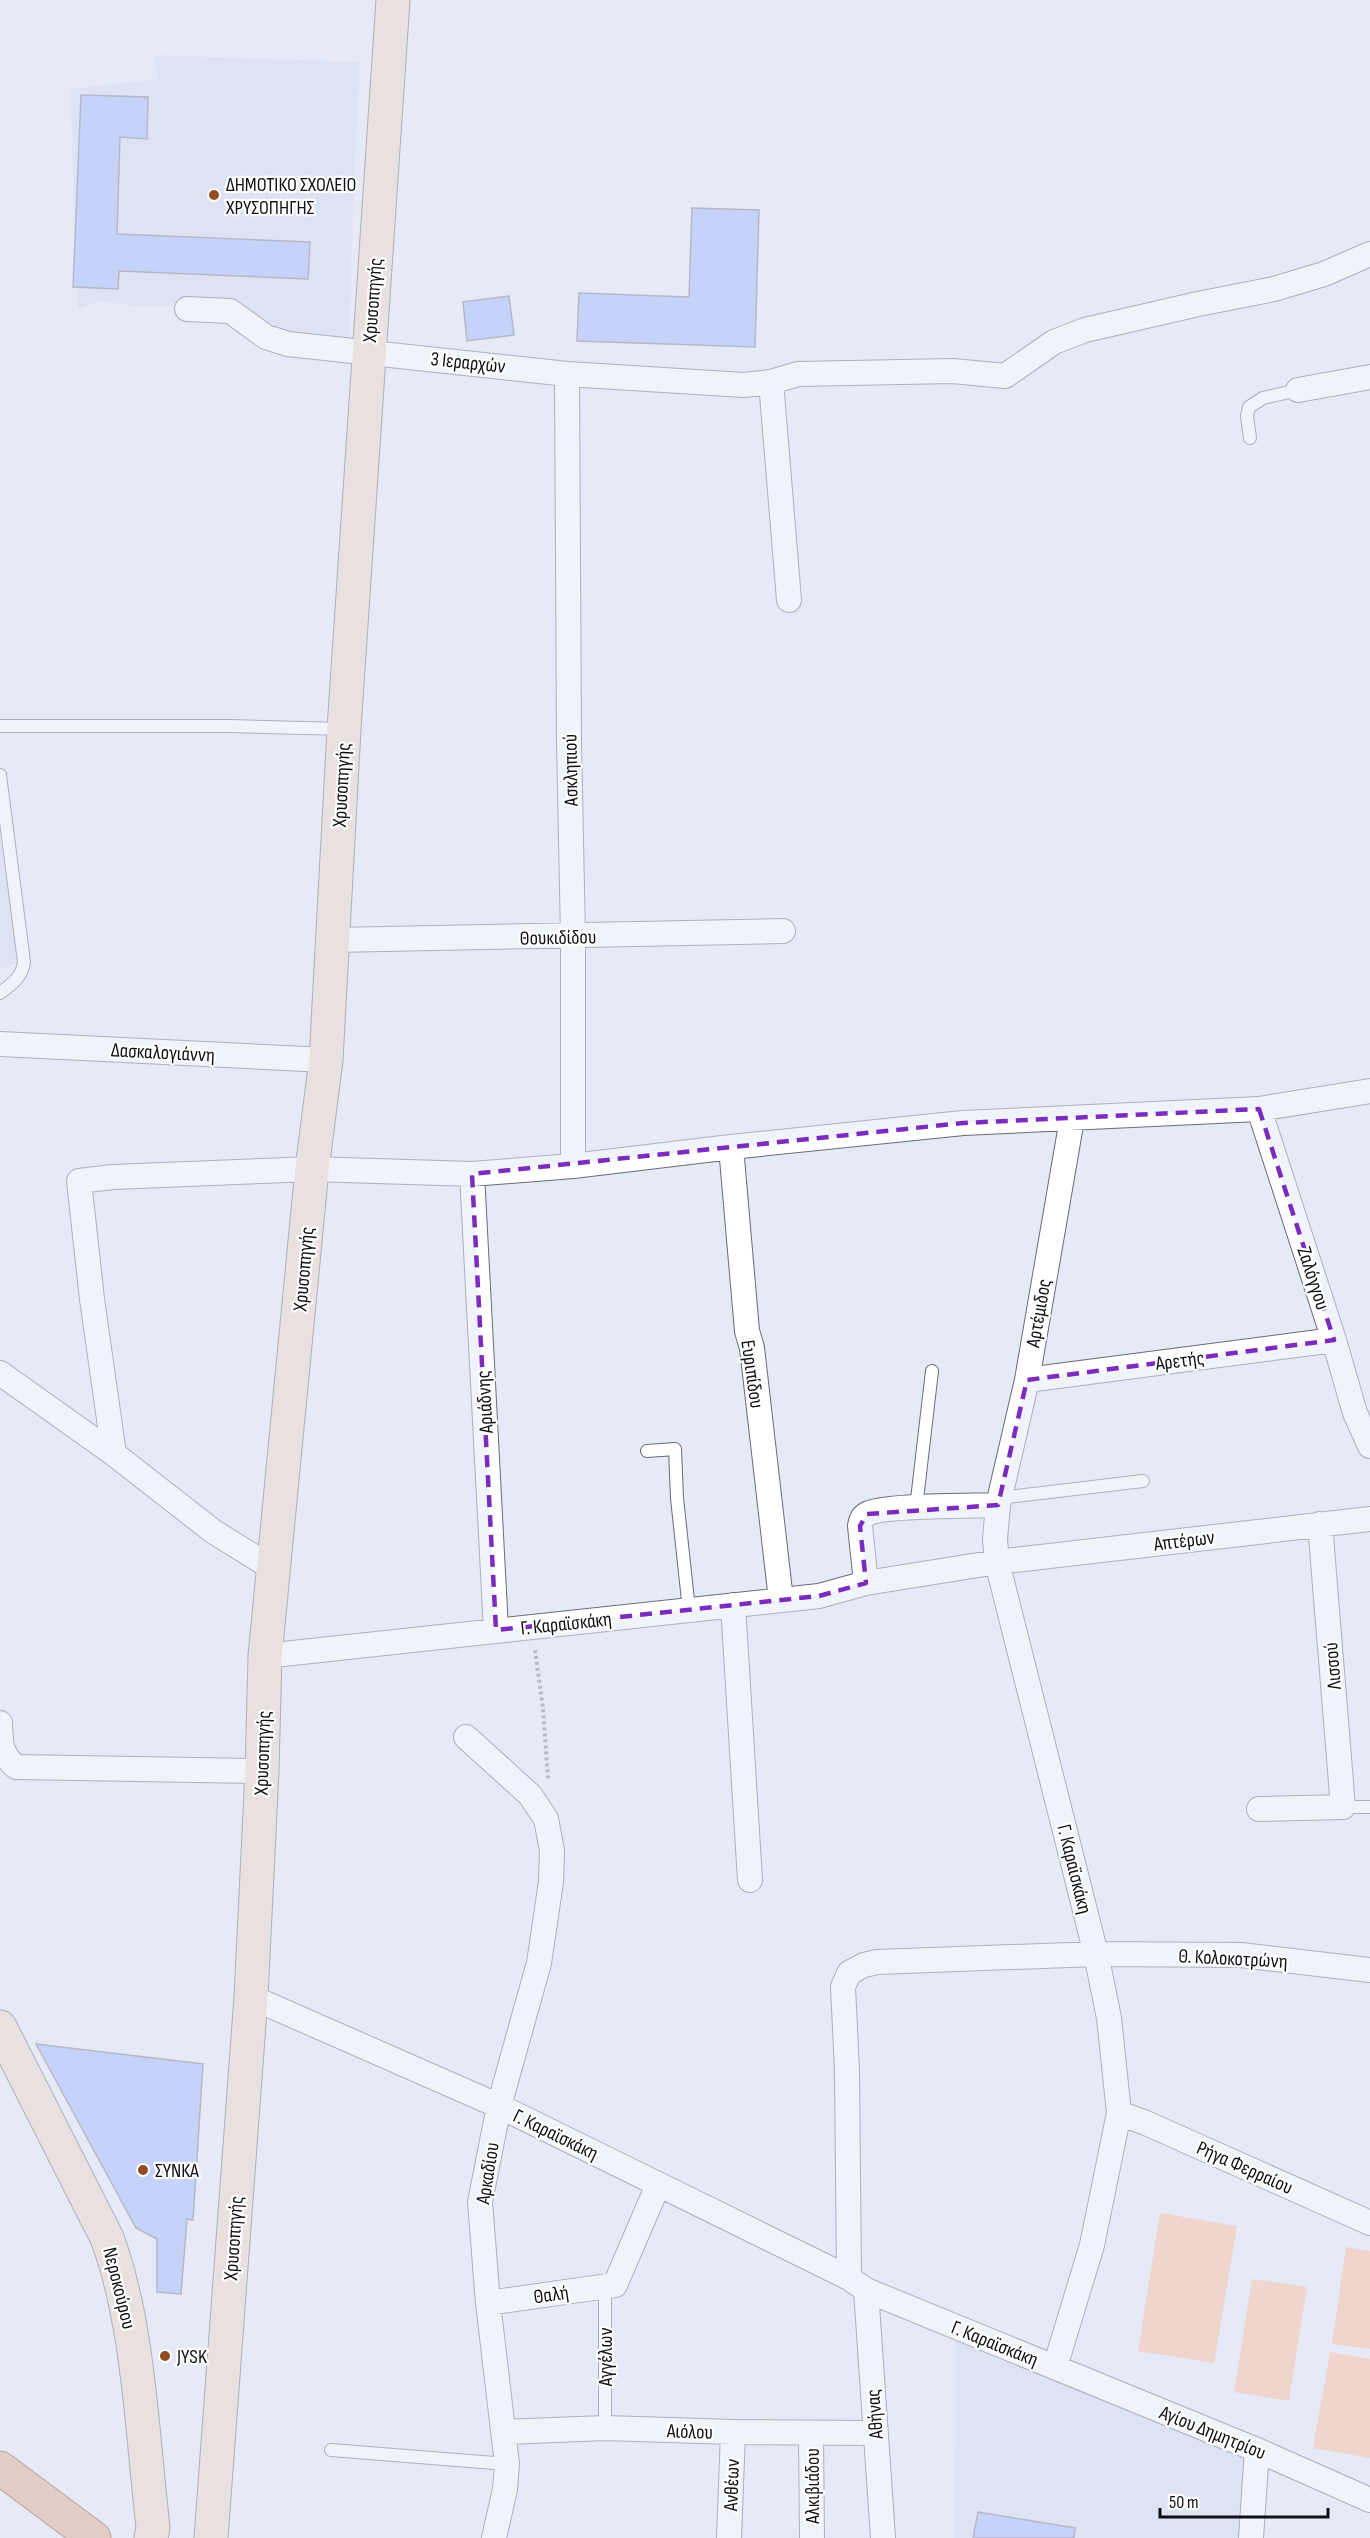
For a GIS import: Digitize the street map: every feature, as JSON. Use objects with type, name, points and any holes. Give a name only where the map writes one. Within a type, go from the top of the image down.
[{"type":"main road","points":[[0,2468],[94,2538]]},
{"type":"street","name":"Χρυσοπηγής","points":[[211,2538],[251,1997],[262,1771],[264,1656],[312,1169],[326,1060],[344,729],[393,0]]},
{"type":"street","name":"3 Ιεραρχών","points":[[187,309],[230,311],[266,337],[288,344],[567,374],[765,383],[798,374],[953,371],[1005,376],[1054,342],[1085,330],[1274,289],[1324,274],[1370,254]]},
{"type":"street","name":"Ασκληπιού","points":[[567,374],[573,1166]]},
{"type":"street","points":[[1298,390],[1370,377]]},
{"type":"street","points":[[765,383],[789,600]]},
{"type":"street","name":"Θουκιδίδου","points":[[333,939],[573,937],[783,931]]},
{"type":"street","name":"Δασκαλογιάννη","points":[[0,1044],[326,1060]]},
{"type":"street","points":[[114,1454],[92,1299],[79,1181],[113,1177],[312,1169],[472,1174],[573,1166],[963,1123],[1259,1109],[1370,1091]]},
{"type":"street","name":"Ζαλόγγου","points":[[1259,1109],[1334,1340],[1355,1413],[1370,1446]]},
{"type":"street","name":"Αρτέμιδος","points":[[999,1502],[1027,1380],[1072,1119]]},
{"type":"street","name":"Ευριπίδου","points":[[731,1147],[747,1330],[752,1348],[781,1600]]},
{"type":"street","name":"Αριάδνης","points":[[472,1174],[496,1630]]},
{"type":"street","name":"Αρετής","points":[[1027,1380],[1334,1340]]},
{"type":"street","points":[[0,1373],[114,1454],[214,1532],[274,1569]]},
{"type":"street","points":[[866,1583],[860,1526],[861,1519],[874,1511],[999,1502]]},
{"type":"street","name":"Γ. Καραϊσκάκη","points":[[251,1997],[499,2106],[857,2284],[1055,2367],[1092,2245],[1119,2113],[1109,2018],[1096,1954],[997,1562],[995,1539],[999,1502]]},
{"type":"street","name":"Απτέρων","points":[[997,1562],[1370,1519]]},
{"type":"street","name":"Λισσού","points":[[1320,1524],[1343,1807]]},
{"type":"street","name":"Γ. Καραϊσκάκη","points":[[264,1656],[819,1596],[866,1583],[997,1562]]},
{"type":"street","points":[[733,1605],[750,1880]]},
{"type":"street","points":[[0,1723],[5,1757],[16,1767],[262,1771]]},
{"type":"street","name":"Αρκαδίου","points":[[466,1737],[530,1795],[546,1819],[552,1850],[551,1882],[539,1963],[499,2106],[480,2202],[488,2303],[507,2464],[505,2489],[494,2538]]},
{"type":"street","points":[[1259,1809],[1343,1807]]},
{"type":"street","name":"Θ. Κολοκοτρώνη","points":[[857,2284],[843,1987],[849,1973],[864,1965],[877,1962],[1096,1954],[1241,1955],[1370,1970]]},
{"type":"street","name":"Νεροκούρου","points":[[0,2026],[107,2238],[117,2265],[132,2336],[153,2527],[152,2538]]},
{"type":"street","name":"Ρήγα Φερραίου","points":[[1119,2113],[1370,2223]]},
{"type":"street","name":"Αγγέλων","points":[[610,2285],[658,2185]]},
{"type":"street","name":"Αθήνας","points":[[857,2284],[876,2433],[883,2538]]},
{"type":"street","name":"Θαλή","points":[[488,2303],[610,2285]]},
{"type":"street","name":"Αγίου Δημητρίου","points":[[1055,2367],[1257,2450],[1370,2500]]},
{"type":"street","name":"Αιόλου","points":[[505,2432],[605,2428],[876,2433]]},
{"type":"street","name":"Ανθέων","points":[[729,2538],[733,2432]]},
{"type":"street","name":"Αλκιβιάδου","points":[[811,2433],[812,2538]]},
{"type":"street","points":[[1251,2538],[1257,2450]]},
{"type":"lane","points":[[1250,438],[1247,416],[1249,406],[1263,398],[1298,390]]},
{"type":"lane","points":[[0,726],[230,726],[344,729]]},
{"type":"lane","points":[[0,775],[24,962],[22,972],[16,980],[0,993]]},
{"type":"lane","points":[[916,1508],[932,1371]]},
{"type":"lane","points":[[647,1451],[675,1449],[677,1498],[689,1610]]},
{"type":"lane","points":[[999,1502],[1143,1481]]},
{"type":"lane","points":[[1343,1807],[1370,1807]]},
{"type":"lane","name":"Αγγέλων","points":[[605,2428],[610,2285]]},
{"type":"lane","points":[[331,2450],[507,2464]]},
{"type":"path","points":[[533,1626],[548,1765],[546,1819]]},
{"type":"highlighted area","points":[[1259,1109],[1334,1340],[1027,1380],[998,1505],[867,1514],[860,1526],[866,1583],[819,1596],[496,1630],[472,1174],[963,1123]]},
{"type":"shaded area","name":"ΔΗΜΟΤΙΚΟ ΣΧΟΛΕΙΟ ΧΡΥΣΟΠΗΓΗΣ","points":[[155,55],[359,62],[348,350],[273,338],[220,306],[134,306],[101,301],[78,309],[70,89],[157,79]]},
{"type":"shaded area","points":[[0,833],[17,962],[0,970]]},
{"type":"shaded area","points":[[1160,2213],[1237,2226],[1214,2363],[1138,2351]]},
{"type":"shaded area","points":[[1346,2247],[1370,2251],[1370,2349],[1332,2344]]},
{"type":"shaded area","points":[[1252,2279],[1307,2287],[1289,2401],[1234,2392]]},
{"type":"shaded area","points":[[956,2337],[1251,2452],[1245,2538],[955,2538]]},
{"type":"shaded area","points":[[1330,2352],[1370,2359],[1370,2458],[1313,2448]]},
{"type":"building","points":[[81,95],[148,97],[147,139],[120,137],[117,234],[310,242],[308,279],[119,271],[118,289],[73,287]]},
{"type":"building","points":[[692,208],[759,210],[755,347],[577,341],[579,293],[689,297]]},
{"type":"building","points":[[509,296],[514,335],[467,341],[463,302]]},
{"type":"building","points":[[36,2044],[203,2064],[193,2220],[187,2219],[181,2294],[157,2292],[157,2239],[136,2228]]},
{"type":"building","points":[[978,2512],[1075,2528],[1074,2538],[973,2538]]},
{"type":"place","name":"ΔΗΜΟΤΙΚΟ ΣΧΟΛΕΙΟ ΧΡΥΣΟΠΗΓΗΣ","points":[[214,195]]},
{"type":"place","name":"ΣΥΝΚΑ","points":[[143,2170]]},
{"type":"place","name":"JYSK","points":[[165,2356]]}]
